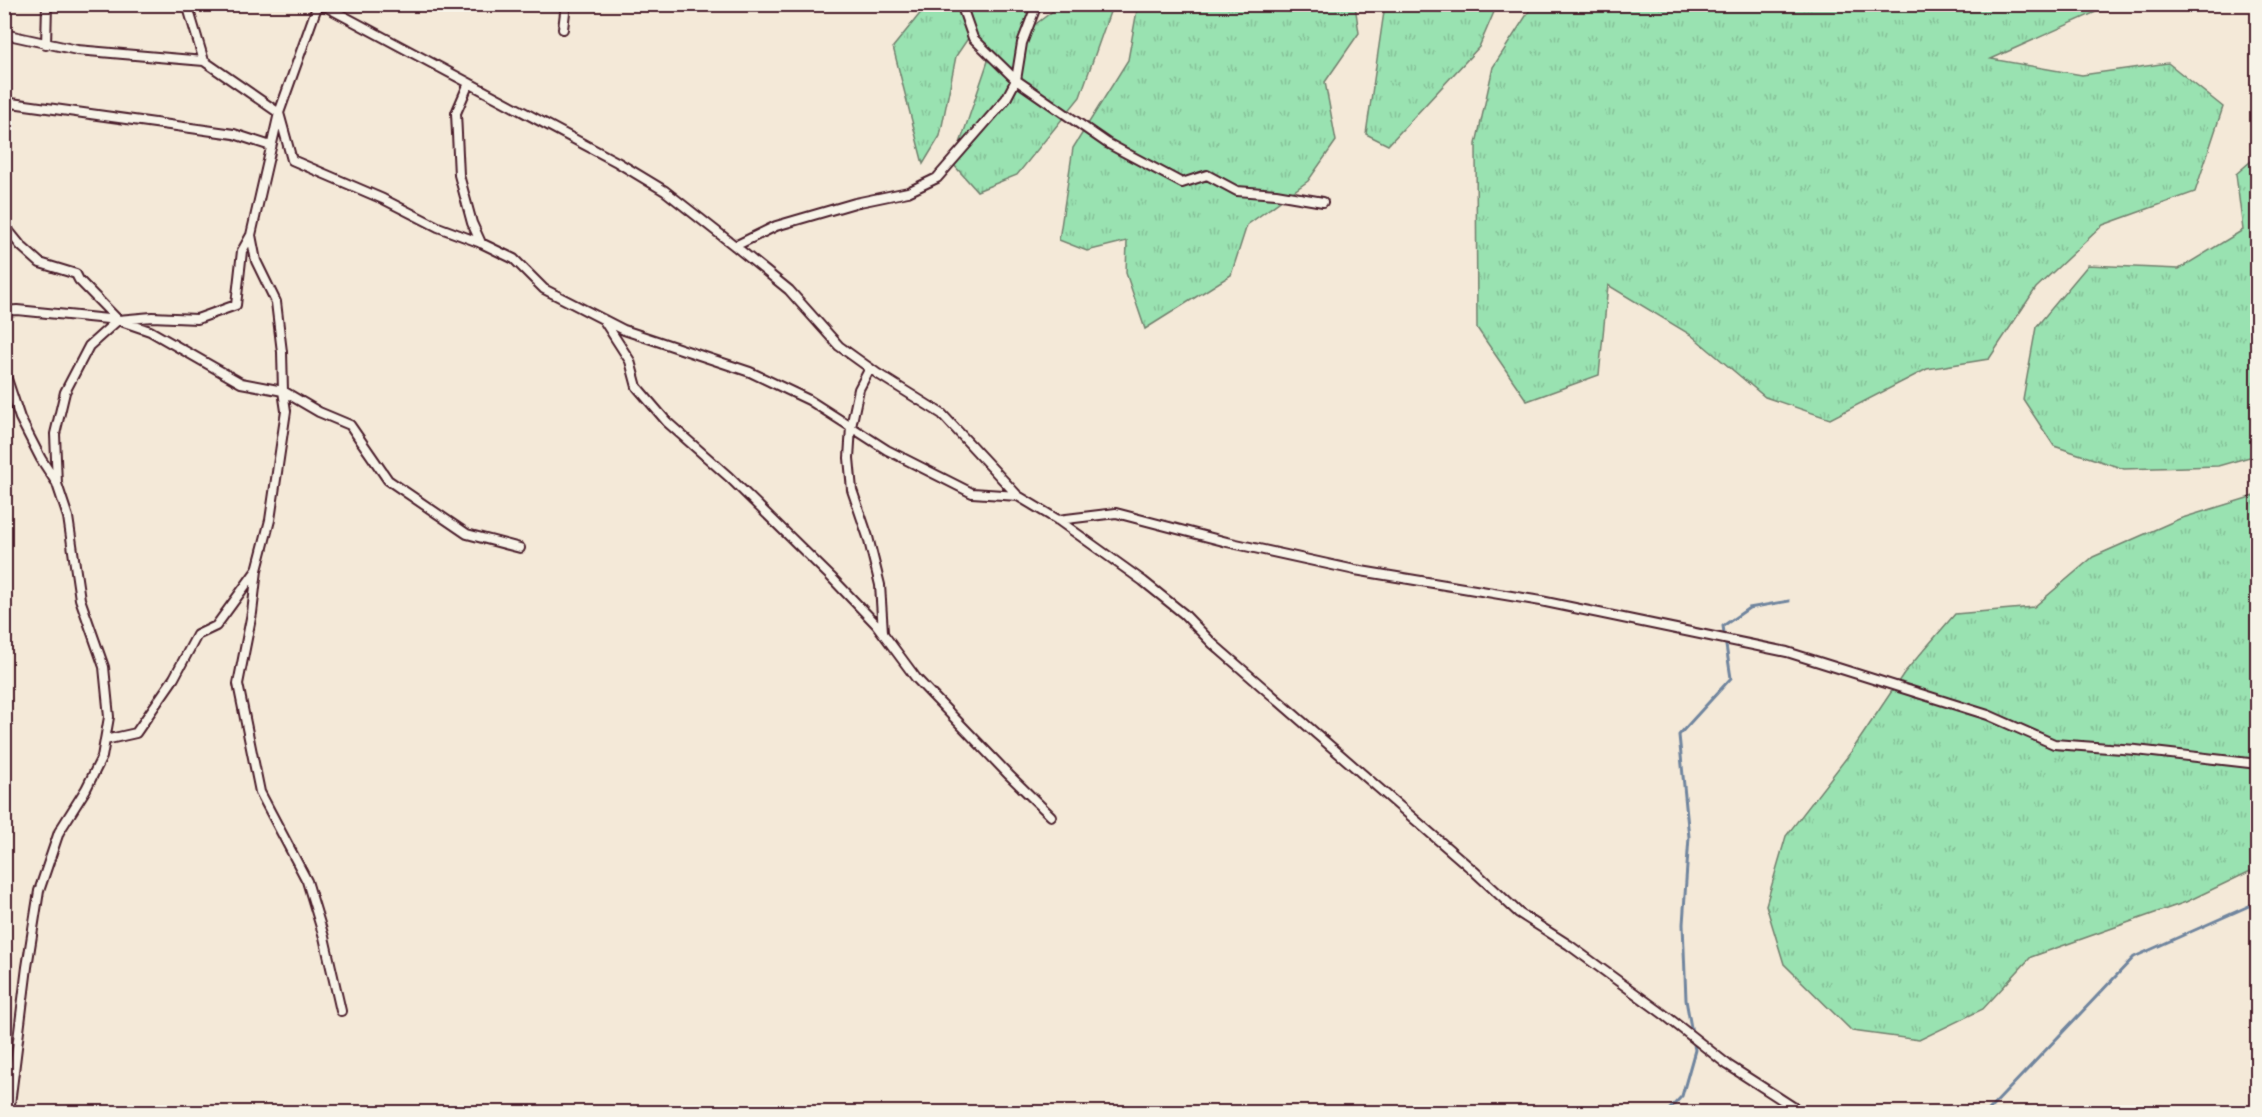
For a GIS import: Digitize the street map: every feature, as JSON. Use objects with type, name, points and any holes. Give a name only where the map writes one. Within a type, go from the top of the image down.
[{"type":"street","points":[[46,45],[47,4]]},
{"type":"street","points":[[187,4],[204,61]]},
{"type":"street","points":[[4,311],[17,310],[118,320],[152,317],[197,319],[236,305],[243,251],[251,235],[279,113],[319,4],[469,83],[665,191],[789,290],[839,346],[942,414],[1018,496],[1059,520],[1184,614],[1213,644],[1474,871],[1519,913],[1569,945],[1728,1065],[1801,1113]]},
{"type":"street","points":[[564,29],[566,4]]},
{"type":"street","points":[[961,4],[973,38],[1016,80],[1107,144],[1182,183],[1207,176],[1237,192],[1276,194],[1323,202]]},
{"type":"street","points":[[735,246],[776,226],[855,203],[908,192],[936,178],[1006,99],[1016,80],[1022,43],[1037,4]]},
{"type":"street","points":[[4,34],[46,45],[106,53],[204,61],[279,113],[292,160],[514,259],[544,289],[624,330],[750,372],[809,400],[887,450],[972,493],[1018,496]]},
{"type":"street","points":[[469,83],[456,113],[459,175],[472,223],[481,243]]},
{"type":"street","points":[[4,102],[234,134],[271,146]]},
{"type":"street","points":[[4,225],[21,246],[40,263],[76,274],[118,320],[150,331],[241,383],[283,391],[350,425],[388,480],[467,534],[520,548]]},
{"type":"street","points":[[251,235],[256,261],[276,302],[286,411],[270,520],[257,570],[252,613],[238,684],[260,792],[307,881],[324,936],[341,1011]]},
{"type":"street","points":[[603,318],[630,362],[637,387],[667,422],[729,477],[831,577],[883,633],[916,678],[1051,816]]},
{"type":"street","points":[[57,484],[55,434],[64,392],[89,346],[118,320]]},
{"type":"street","points":[[870,368],[859,389],[851,427],[849,458],[852,490],[868,537],[880,585],[883,633]]},
{"type":"street","points":[[4,370],[20,418],[57,484],[68,517],[75,550],[80,599],[104,667],[109,717],[102,757],[86,789],[59,832],[39,891],[9,1113]]},
{"type":"street","points":[[1059,520],[1116,513],[1227,542],[1347,569],[1541,601],[1786,652],[1988,715],[2054,744],[2136,750],[2258,764]]},
{"type":"street","points":[[105,740],[136,733],[174,678],[197,635],[216,626],[257,570]]},
{"type":"green space","points":[[927,5],[1030,5],[1033,26],[1061,5],[1109,5],[1110,12],[1080,97],[1017,175],[977,191],[953,164],[988,61],[973,31],[956,56],[940,136],[923,164],[893,47]]},
{"type":"green space","points":[[1138,5],[1355,5],[1359,33],[1325,82],[1336,141],[1308,181],[1247,225],[1231,275],[1145,329],[1126,273],[1127,241],[1087,251],[1059,240],[1073,148],[1128,60]]},
{"type":"green space","points":[[1385,5],[1497,5],[1479,47],[1388,145],[1366,134]]},
{"type":"green space","points":[[1533,5],[2100,5],[2096,12],[1991,59],[2082,75],[2168,63],[2223,107],[2195,192],[2103,225],[2036,288],[1989,359],[1927,369],[1830,419],[1765,397],[1691,335],[1608,285],[1599,375],[1527,401],[1477,328],[1476,144],[1493,67]]},
{"type":"green space","points":[[2257,156],[2257,455],[2218,466],[2124,469],[2054,446],[2023,399],[2036,327],[2088,265],[2179,269],[2243,230],[2236,174]]},
{"type":"green space","points":[[2257,495],[2257,868],[2186,902],[2031,957],[1983,1009],[1919,1040],[1852,1031],[1784,964],[1766,905],[1786,836],[1851,752],[1904,673],[1955,614],[2034,607],[2093,557],[2179,519]]},
{"type":"waterway","points":[[1692,1033],[1686,1000],[1683,924],[1689,837],[1679,735],[1731,678],[1723,626],[1749,608],[1789,601]]},
{"type":"waterway","points":[[1987,1112],[2134,957],[2258,902]]},
{"type":"waterway","points":[[1667,1112],[1682,1096],[1695,1050],[1693,1039]]}]
